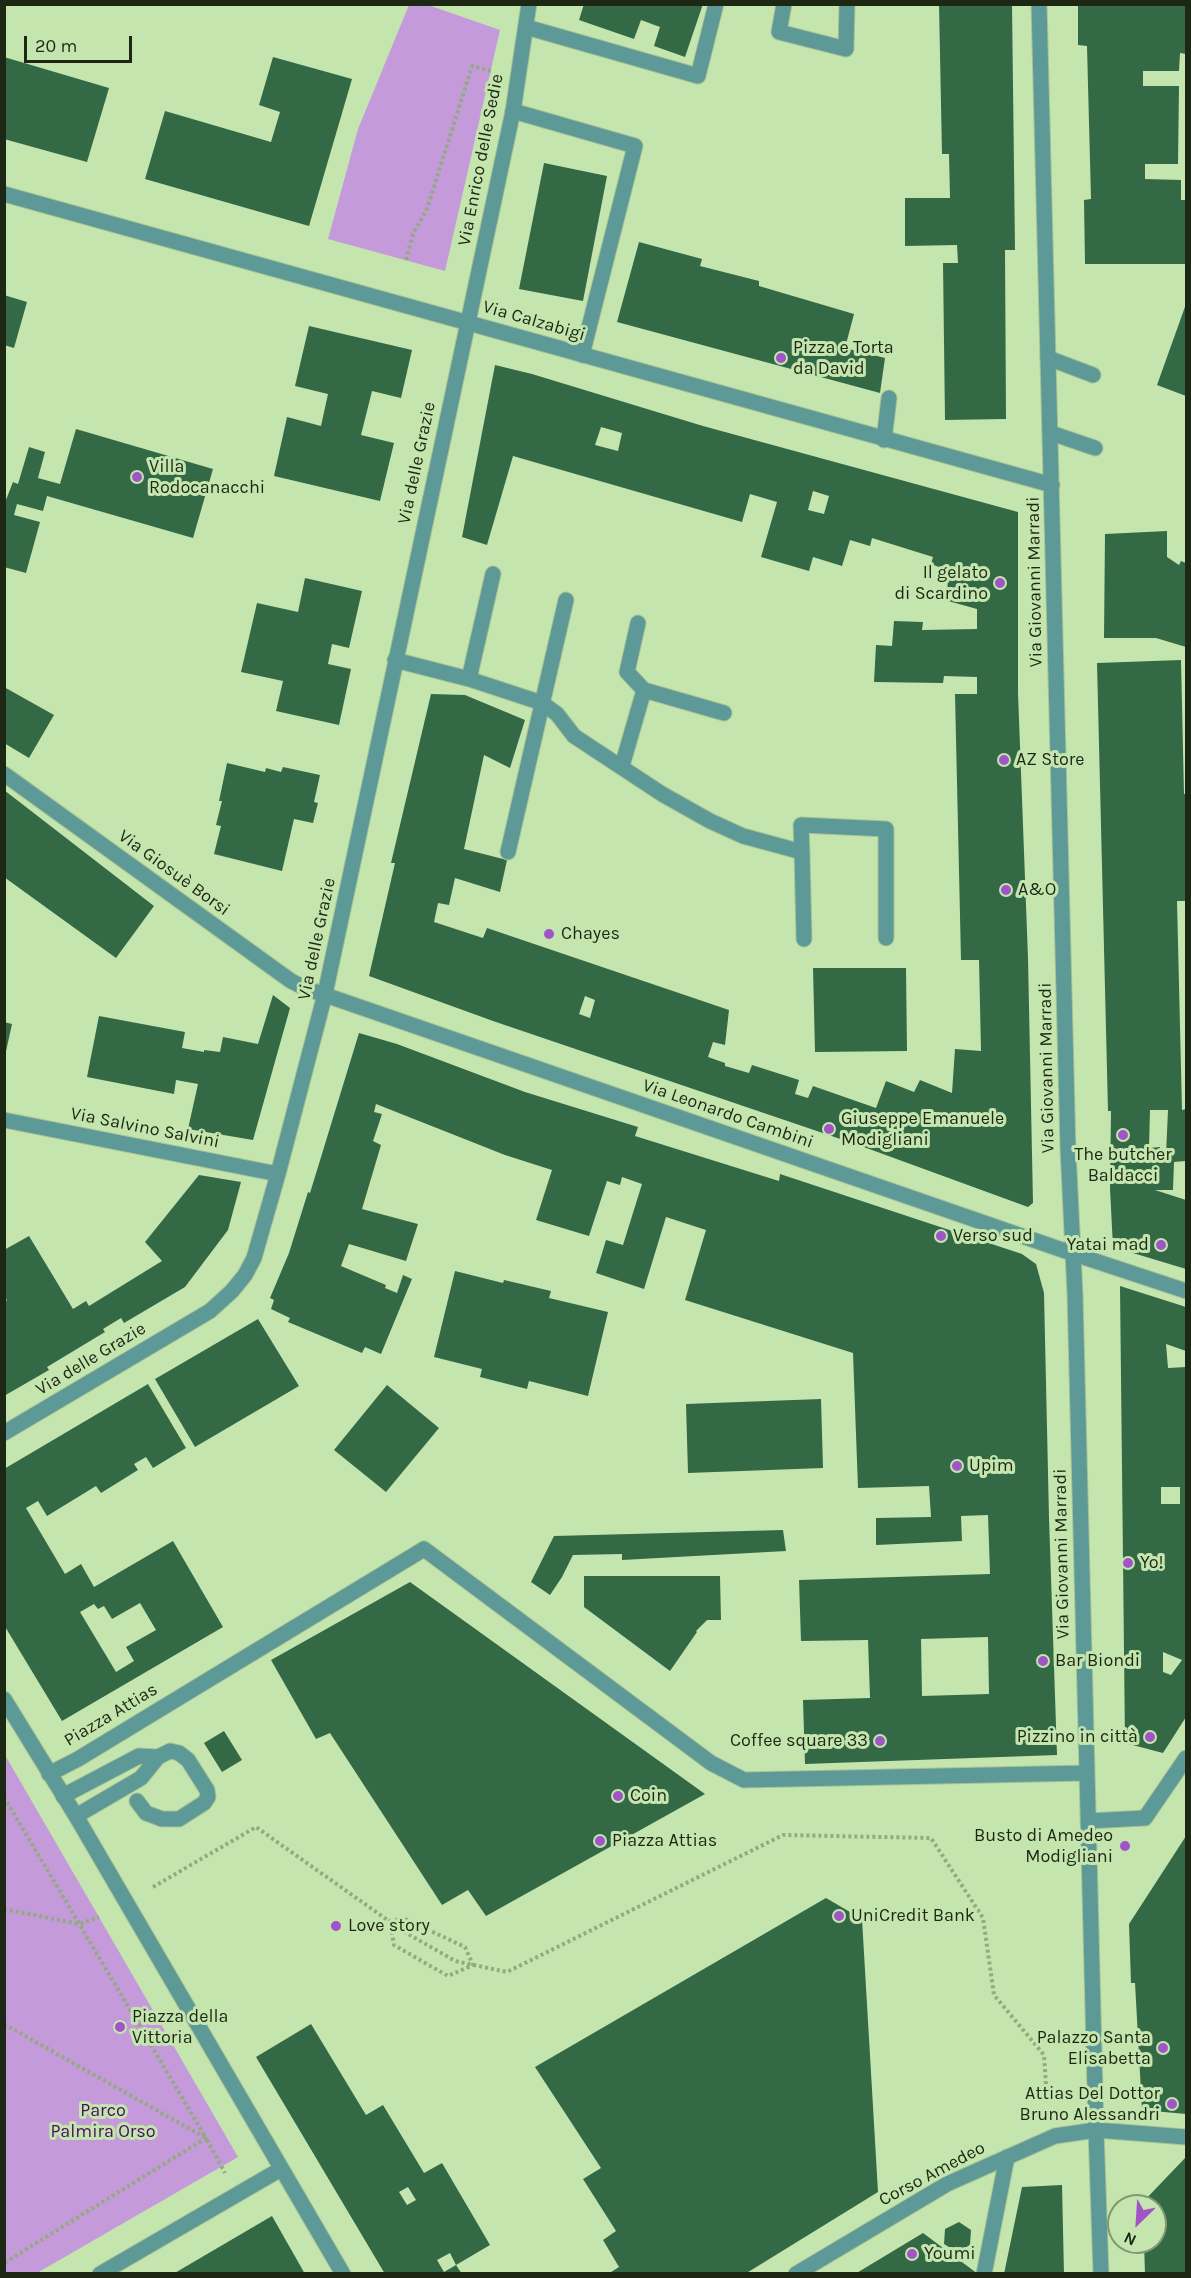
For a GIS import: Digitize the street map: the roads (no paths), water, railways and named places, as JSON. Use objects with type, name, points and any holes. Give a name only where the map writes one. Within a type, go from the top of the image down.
[{"type":"street","name":"Via Enrico delle Sedie","points":[[467,323],[513,111],[529,4]]},
{"type":"street","points":[[526,27],[698,76],[716,4]]},
{"type":"street","points":[[784,4],[779,32],[846,49],[847,4]]},
{"type":"street","name":"Via Giovanni Marradi","points":[[1039,4],[1068,1149],[1074,1254],[1101,2274]]},
{"type":"street","points":[[513,111],[635,146],[582,355]]},
{"type":"street","name":"Via Calzabigi","points":[[4,194],[1052,485]]},
{"type":"street","name":"Via delle Grazie","points":[[4,1433],[210,1311],[232,1291],[245,1275],[254,1258],[326,994],[467,323]]},
{"type":"street","points":[[1048,358],[1093,375]]},
{"type":"street","points":[[884,440],[889,398]]},
{"type":"street","points":[[1051,433],[1095,448]]},
{"type":"street","points":[[469,679],[493,574]]},
{"type":"street","points":[[508,852],[566,600]]},
{"type":"street","points":[[638,623],[627,672],[644,690],[724,713]]},
{"type":"street","points":[[395,660],[469,679],[542,703],[557,714],[574,736],[662,794],[710,822],[743,836],[802,852]]},
{"type":"street","points":[[622,766],[644,690]]},
{"type":"street","name":"Via Giosuè Borsi","points":[[4,774],[291,981],[326,994]]},
{"type":"street","points":[[804,939],[801,825],[886,829],[886,938]]},
{"type":"street","name":"Via Leonardo Cambini","points":[[326,994],[1186,1291]]},
{"type":"street","name":"Via Salvino Salvini","points":[[4,1120],[278,1174]]},
{"type":"street","name":"Piazza Attias","points":[[49,1774],[78,1759],[424,1549],[711,1763],[744,1780],[1087,1773]]},
{"type":"street","points":[[4,1700],[76,1816],[343,2274]]},
{"type":"street","points":[[76,1816],[141,1778],[158,1757],[170,1751],[180,1753],[188,1760],[207,1790],[208,1797],[204,1803],[179,1819],[162,1819],[146,1813],[137,1801]]},
{"type":"street","points":[[63,1796],[139,1756],[158,1757]]},
{"type":"street","points":[[1088,1821],[1145,1818],[1186,1758]]},
{"type":"street","name":"Corso Amedeo","points":[[796,2274],[947,2184],[1055,2136],[1096,2130],[1186,2137]]},
{"type":"street","points":[[984,2274],[1007,2157]]},
{"type":"street","points":[[100,2274],[280,2169]]},
{"type":"place","name":"Pizza e Torta da David","points":[[781,358]]},
{"type":"place","name":"Villa Rodocanacchi","points":[[137,477]]},
{"type":"place","name":"Il gelato di Scardino","points":[[1000,583]]},
{"type":"place","name":"AZ Store","points":[[1004,760]]},
{"type":"place","name":"A&O","points":[[1006,890]]},
{"type":"place","name":"Chayes","points":[[549,934]]},
{"type":"place","name":"Giuseppe Emanuele Modigliani","points":[[829,1129]]},
{"type":"place","name":"The butcher Baldacci","points":[[1123,1135]]},
{"type":"place","name":"Verso sud","points":[[941,1236]]},
{"type":"place","name":"Yatai mad","points":[[1161,1245]]},
{"type":"place","name":"Upim","points":[[957,1466]]},
{"type":"place","name":"Yo!","points":[[1128,1563]]},
{"type":"place","name":"Bar Biondi","points":[[1043,1661]]},
{"type":"place","name":"Pizzino in città","points":[[1150,1737]]},
{"type":"place","name":"Coffee square 33","points":[[880,1741]]},
{"type":"place","name":"Coin","points":[[618,1796]]},
{"type":"place","name":"Piazza Attias","points":[[600,1841]]},
{"type":"place","name":"Busto di Amedeo Modigliani","points":[[1125,1846]]},
{"type":"place","name":"UniCredit Bank","points":[[839,1916]]},
{"type":"place","name":"Love story","points":[[336,1926]]},
{"type":"place","name":"Piazza della Vittoria","points":[[120,2027]]},
{"type":"place","name":"Palazzo Santa Elisabetta","points":[[1163,2048]]},
{"type":"place","name":"Attias Del Dottor Bruno Alessandri","points":[[1172,2104]]},
{"type":"place","name":"Youmi","points":[[912,2254]]},
{"type":"park label","name":"Parco Palmira Orso","points":[[103,2121]]}]
